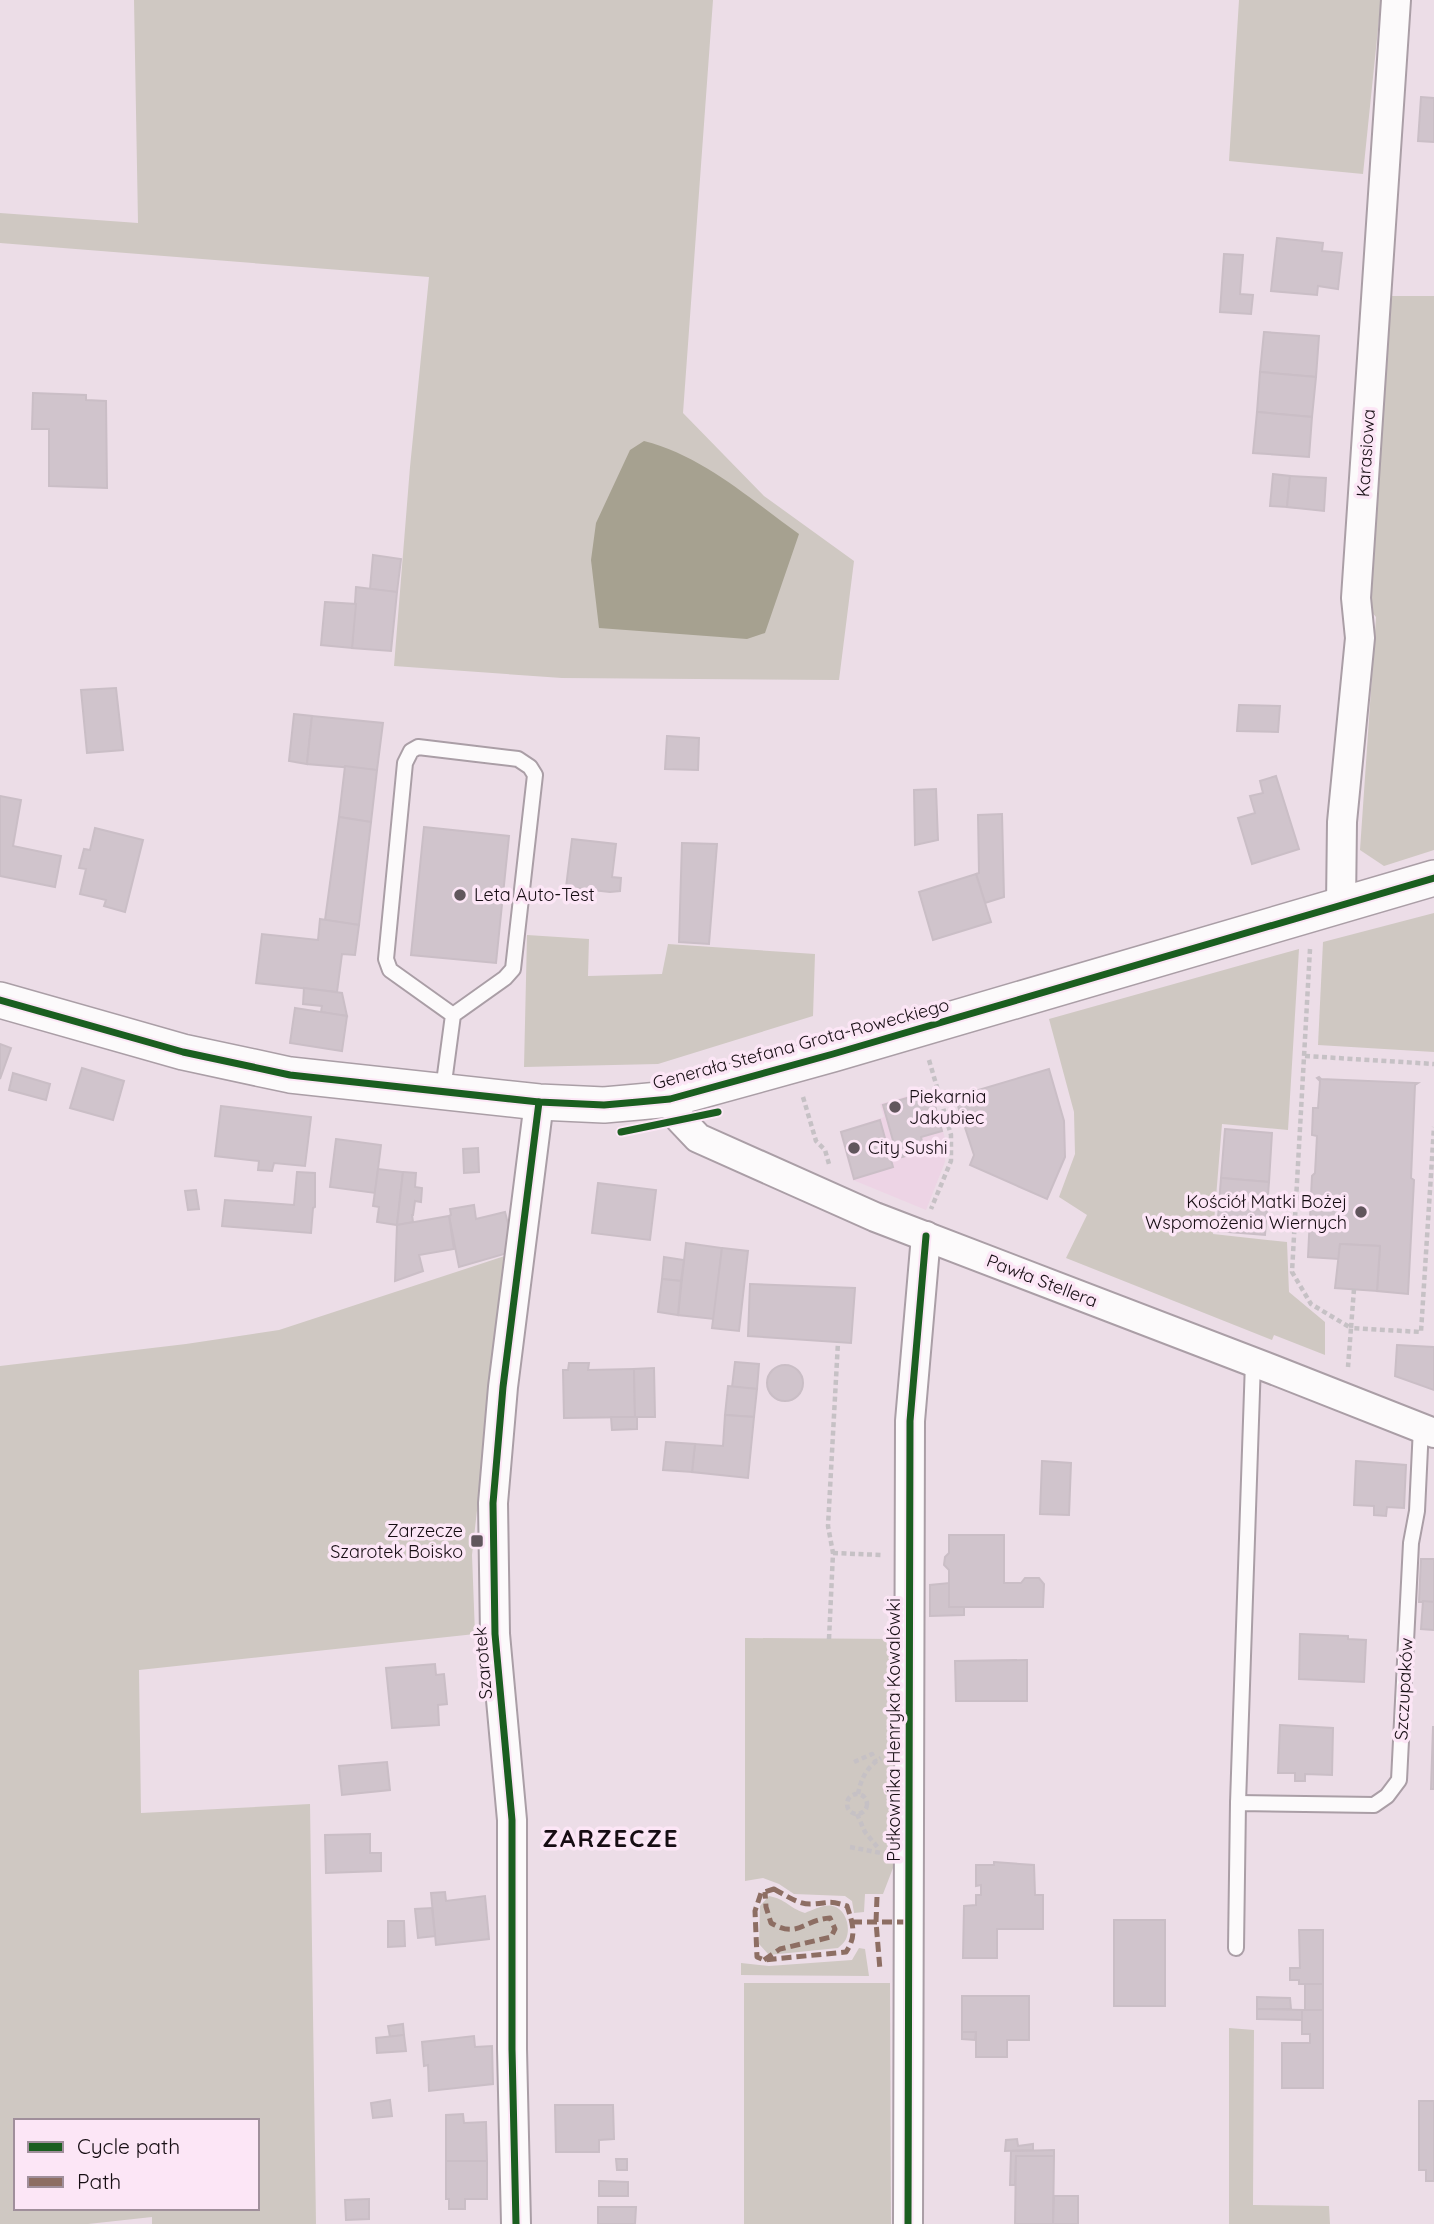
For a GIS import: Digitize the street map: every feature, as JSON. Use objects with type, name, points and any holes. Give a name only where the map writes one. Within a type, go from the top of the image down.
[{"type":"street","name":"Karasiowa","points":[[1340,905],[1342,822],[1360,638],[1356,598],[1396,0]]},
{"type":"street","name":"Generała Stefana Grota-Roweckiego","points":[[0,1000],[183,1052],[290,1075],[540,1102],[604,1105],[670,1098],[951,1021],[1434,878]]},
{"type":"street","name":"Pawła Stellera","points":[[670,1098],[680,1119],[698,1138],[875,1217],[927,1226],[1254,1362],[1428,1430]]},
{"type":"street","name":"Szarotek","points":[[516,2224],[512,2049],[512,1820],[495,1634],[493,1503],[503,1387],[540,1102]]},
{"type":"street","name":"Pułkownika Henryka Kowalówki","points":[[908,2224],[910,1421],[927,1226]]},
{"type":"lane","points":[[443,1092],[453,1015],[505,978],[513,969],[536,775],[530,766],[518,760],[418,747],[411,751],[405,763],[386,959],[390,970],[453,1015]]},
{"type":"lane","points":[[1236,1948],[1238,1803],[1254,1362]]},
{"type":"lane","name":"Szczupaków","points":[[1238,1803],[1374,1805],[1387,1796],[1399,1780],[1411,1544],[1428,1430]]},
{"type":"path","points":[[1310,936],[1293,1272],[1311,1304],[1351,1328],[1421,1332],[1434,1127]]},
{"type":"path","points":[[927,1054],[951,1135],[951,1161],[927,1226]]},
{"type":"path","points":[[1305,1056],[1434,1064]]},
{"type":"path","points":[[1346,1398],[1354,1289]]},
{"type":"path","points":[[829,1639],[833,1553],[828,1526],[838,1342]]},
{"type":"path","points":[[833,1553],[911,1556]]},
{"type":"path","points":[[854,1762],[872,1754],[876,1762]]},
{"type":"path","points":[[857,1794],[867,1801],[867,1808],[859,1815],[850,1811],[847,1805],[849,1799],[857,1794]]},
{"type":"path","points":[[850,1847],[885,1854]]},
{"type":"shaded area","points":[[134,0],[713,0],[683,413],[764,496],[854,561],[839,680],[562,678],[394,666],[429,277],[0,243],[0,213],[138,223]]},
{"type":"shaded area","points":[[1239,0],[1381,0],[1363,174],[1229,161]]},
{"type":"shaded area","points":[[1389,296],[1434,296],[1434,850],[1384,866],[1360,850],[1376,617],[1364,603]]},
{"type":"shaded area","points":[[644,441],[666,448],[706,468],[799,534],[765,633],[747,639],[599,628],[591,560],[596,523],[630,450]]},
{"type":"shaded area","points":[[1434,913],[1434,1052],[1318,1045],[1323,942]]},
{"type":"shaded area","points":[[527,935],[589,939],[588,976],[662,974],[668,944],[815,954],[813,1016],[658,1064],[524,1067]]},
{"type":"shaded area","points":[[1299,949],[1288,1130],[1222,1124],[1213,1234],[1287,1242],[1289,1292],[1325,1322],[1325,1355],[1274,1335],[1272,1340],[1066,1258],[1087,1215],[1059,1197],[1075,1154],[1074,1112],[1049,1019]]},
{"type":"shaded area","points":[[931,1089],[946,1142],[945,1162],[926,1210],[853,1180],[840,1132],[884,1117],[880,1104]]},
{"type":"shaded area","points":[[511,1254],[488,1412],[472,1555],[475,1634],[139,1670],[141,1813],[310,1804],[316,2224],[152,2224],[152,2217],[88,2224],[0,2224],[0,1366],[279,1330]]},
{"type":"shaded area","points":[[745,1638],[896,1639],[893,1868],[883,1894],[865,1894],[864,1912],[854,1913],[852,1901],[845,1896],[794,1894],[763,1878],[745,1881]]},
{"type":"shaded area","points":[[769,1896],[805,1913],[826,1906],[837,1908],[848,1925],[845,1940],[838,1948],[769,1955],[759,1944],[760,1906]]},
{"type":"shaded area","points":[[859,1948],[865,1949],[869,1976],[741,1975],[741,1963],[769,1966],[852,1960]]},
{"type":"shaded area","points":[[744,1983],[890,1983],[891,2224],[744,2224]]},
{"type":"shaded area","points":[[1229,2028],[1254,2030],[1253,2205],[1329,2206],[1330,2224],[1229,2224]]},
{"type":"building","points":[[1421,97],[1434,98],[1434,142],[1418,141]]},
{"type":"building","points":[[1277,238],[1323,243],[1322,251],[1342,253],[1338,289],[1318,286],[1317,295],[1271,291]]},
{"type":"building","points":[[1224,254],[1243,255],[1240,294],[1253,295],[1251,314],[1220,312]]},
{"type":"building","points":[[1264,332],[1319,336],[1316,377],[1260,372]]},
{"type":"building","points":[[1260,372],[1316,377],[1312,417],[1257,412]]},
{"type":"building","points":[[33,393],[86,395],[86,400],[106,401],[107,488],[49,486],[49,429],[32,429]]},
{"type":"building","points":[[1257,412],[1312,417],[1309,457],[1253,453]]},
{"type":"building","points":[[1273,474],[1290,476],[1287,507],[1270,506]]},
{"type":"building","points":[[1290,476],[1326,478],[1324,511],[1287,507]]},
{"type":"building","points":[[373,555],[401,559],[397,592],[370,589]]},
{"type":"building","points":[[356,587],[397,592],[391,651],[352,648]]},
{"type":"building","points":[[325,602],[356,604],[352,648],[321,645]]},
{"type":"building","points":[[116,688],[123,750],[87,753],[81,690]]},
{"type":"building","points":[[1239,705],[1280,706],[1278,732],[1237,731]]},
{"type":"building","points":[[294,714],[312,716],[307,764],[289,761]]},
{"type":"building","points":[[312,716],[383,723],[377,770],[307,764]]},
{"type":"building","points":[[667,736],[699,738],[698,770],[665,769]]},
{"type":"building","points":[[345,766],[377,770],[371,822],[339,817]]},
{"type":"building","points":[[1276,776],[1299,849],[1252,864],[1238,818],[1255,813],[1250,796],[1263,793],[1260,781]]},
{"type":"building","points":[[936,789],[938,840],[915,845],[914,790]]},
{"type":"building","points":[[0,796],[21,800],[13,846],[61,856],[55,887],[0,876]]},
{"type":"building","points":[[1002,814],[1004,897],[985,903],[976,874],[979,873],[978,815]]},
{"type":"building","points":[[339,817],[371,822],[359,925],[325,920]]},
{"type":"building","name":"Leta Auto-Test","points":[[424,827],[509,836],[496,963],[411,955]]},
{"type":"building","points":[[95,828],[143,840],[125,912],[104,906],[106,900],[80,894],[86,869],[79,868],[84,849],[90,850]]},
{"type":"building","points":[[572,839],[616,844],[612,877],[621,878],[620,891],[566,887]]},
{"type":"building","points":[[682,843],[717,844],[709,944],[679,942]]},
{"type":"building","points":[[976,874],[991,922],[933,940],[919,892]]},
{"type":"building","points":[[320,919],[359,925],[355,955],[342,954],[337,992],[256,983],[262,934],[318,940]]},
{"type":"building","points":[[304,988],[342,993],[347,1016],[321,1012],[322,1006],[303,1004]]},
{"type":"building","points":[[295,1008],[347,1016],[342,1051],[290,1043]]},
{"type":"building","points":[[0,1044],[11,1048],[0,1079]]},
{"type":"building","points":[[82,1068],[124,1081],[113,1120],[70,1108]]},
{"type":"building","points":[[1049,1069],[1064,1121],[1065,1157],[1047,1199],[970,1165],[974,1155],[955,1097]]},
{"type":"building","points":[[13,1073],[50,1084],[46,1100],[9,1090]]},
{"type":"building","name":"Kościół Matki Bożej Wspomożenia Wiernych","points":[[1319,1077],[1418,1083],[1415,1085],[1411,1178],[1414,1180],[1408,1294],[1377,1291],[1380,1246],[1340,1244],[1339,1259],[1308,1257],[1317,1136],[1312,1135],[1313,1108],[1318,1108]]},
{"type":"building","points":[[931,1091],[942,1131],[921,1137],[924,1151],[902,1157],[898,1144],[894,1144],[883,1105]]},
{"type":"building","points":[[221,1106],[311,1117],[305,1166],[274,1163],[272,1171],[258,1170],[259,1161],[215,1156]]},
{"type":"building","points":[[880,1120],[893,1167],[854,1179],[841,1132]]},
{"type":"building","points":[[1225,1129],[1272,1133],[1269,1182],[1221,1178]]},
{"type":"building","points":[[336,1139],[381,1145],[375,1193],[330,1187]]},
{"type":"building","points":[[478,1148],[479,1172],[464,1173],[463,1149]]},
{"type":"building","points":[[378,1169],[403,1172],[397,1225],[377,1222],[379,1207],[373,1206]]},
{"type":"building","points":[[297,1172],[315,1173],[315,1207],[311,1233],[222,1226],[225,1200],[294,1205]]},
{"type":"building","points":[[403,1172],[416,1173],[415,1187],[422,1188],[421,1202],[415,1201],[413,1222],[397,1225]]},
{"type":"building","points":[[1221,1178],[1269,1182],[1265,1235],[1217,1231]]},
{"type":"building","points":[[598,1183],[656,1190],[650,1240],[592,1233]]},
{"type":"building","points":[[196,1190],[199,1209],[188,1210],[185,1191]]},
{"type":"building","points":[[474,1205],[476,1219],[505,1212],[511,1235],[508,1236],[511,1252],[459,1267],[450,1209]]},
{"type":"building","points":[[449,1216],[454,1249],[419,1255],[423,1271],[395,1281],[397,1225]]},
{"type":"building","points":[[686,1243],[722,1248],[714,1319],[678,1315]]},
{"type":"building","points":[[1340,1244],[1380,1246],[1377,1291],[1335,1288]]},
{"type":"building","points":[[722,1248],[748,1251],[739,1331],[712,1328]]},
{"type":"building","points":[[664,1257],[684,1260],[681,1281],[662,1279]]},
{"type":"building","points":[[662,1279],[681,1281],[678,1315],[658,1312]]},
{"type":"building","points":[[750,1284],[855,1288],[851,1343],[748,1336]]},
{"type":"building","points":[[1397,1345],[1434,1347],[1434,1390],[1395,1376]]},
{"type":"building","points":[[735,1362],[759,1364],[757,1389],[732,1387]]},
{"type":"building","points":[[569,1363],[589,1363],[588,1370],[634,1369],[635,1417],[564,1418],[563,1370],[568,1370]]},
{"type":"building","points":[[785,1365],[798,1370],[803,1383],[798,1396],[785,1401],[772,1396],[767,1383],[772,1370]]},
{"type":"building","points":[[654,1368],[655,1417],[635,1417],[634,1369]]},
{"type":"building","points":[[728,1386],[757,1389],[754,1417],[725,1415]]},
{"type":"building","points":[[725,1415],[754,1417],[748,1478],[692,1472],[695,1444],[723,1446]]},
{"type":"building","points":[[611,1417],[637,1417],[637,1429],[612,1430]]},
{"type":"building","points":[[666,1442],[695,1444],[692,1472],[663,1470]]},
{"type":"building","points":[[1042,1461],[1071,1463],[1069,1515],[1040,1514]]},
{"type":"building","points":[[1356,1461],[1406,1465],[1404,1508],[1387,1507],[1386,1516],[1374,1515],[1374,1506],[1354,1505]]},
{"type":"building","points":[[949,1535],[1004,1535],[1004,1583],[1021,1583],[1025,1578],[1039,1578],[1044,1584],[1043,1607],[949,1607],[949,1570],[944,1565],[945,1557],[949,1553]]},
{"type":"building","points":[[1421,1559],[1434,1559],[1434,1602],[1419,1602]]},
{"type":"building","points":[[949,1583],[949,1607],[964,1607],[964,1615],[930,1616],[930,1585]]},
{"type":"building","points":[[1423,1601],[1434,1602],[1434,1630],[1421,1629]]},
{"type":"building","points":[[1300,1634],[1348,1636],[1348,1639],[1366,1640],[1364,1682],[1299,1679]]},
{"type":"building","points":[[1027,1660],[1027,1701],[956,1701],[955,1661]]},
{"type":"building","points":[[435,1664],[436,1675],[444,1674],[447,1704],[438,1705],[439,1725],[392,1728],[386,1668]]},
{"type":"building","points":[[1280,1725],[1333,1728],[1332,1775],[1305,1774],[1305,1781],[1295,1781],[1295,1773],[1278,1773]]},
{"type":"building","points":[[1433,1727],[1434,1789],[1431,1789]]},
{"type":"building","points":[[387,1762],[390,1790],[342,1795],[339,1766]]},
{"type":"building","points":[[370,1834],[370,1853],[381,1853],[381,1871],[326,1873],[325,1835]]},
{"type":"building","points":[[994,1862],[1034,1865],[1035,1895],[1043,1895],[1043,1929],[997,1929],[997,1958],[963,1958],[964,1906],[976,1905],[976,1895],[981,1895],[981,1885],[976,1886],[976,1865],[994,1865]]},
{"type":"building","points":[[445,1892],[446,1901],[485,1896],[489,1939],[436,1945],[431,1893]]},
{"type":"building","points":[[432,1908],[435,1936],[418,1938],[415,1909]]},
{"type":"building","points":[[1114,1920],[1165,1920],[1165,2006],[1114,2006]]},
{"type":"building","points":[[388,1921],[404,1921],[405,1946],[388,1947]]},
{"type":"building","points":[[1299,1930],[1323,1930],[1323,1984],[1299,1984],[1299,1980],[1290,1980],[1290,1968],[1300,1968]]},
{"type":"building","points":[[1305,1984],[1323,1984],[1323,2010],[1305,2010]]},
{"type":"building","points":[[962,1996],[1029,1996],[1029,2040],[1007,2040],[1007,2057],[976,2057],[976,2032],[962,2032]]},
{"type":"building","points":[[1257,1997],[1290,1998],[1291,2009],[1257,2009]]},
{"type":"building","points":[[1257,2009],[1302,2010],[1302,2020],[1257,2019]]},
{"type":"building","points":[[1302,2010],[1323,2010],[1323,2088],[1282,2088],[1282,2043],[1310,2043],[1310,2034],[1302,2034]]},
{"type":"building","points":[[403,2024],[404,2035],[390,2037],[388,2026]]},
{"type":"building","points":[[962,2032],[976,2032],[975,2040],[962,2039]]},
{"type":"building","points":[[404,2035],[406,2051],[377,2053],[376,2038]]},
{"type":"building","points":[[474,2036],[475,2047],[492,2046],[493,2084],[429,2091],[428,2065],[424,2066],[422,2042]]},
{"type":"building","points":[[390,2100],[392,2116],[373,2118],[371,2103]]},
{"type":"building","points":[[1419,2101],[1434,2101],[1434,2181],[1426,2181],[1426,2170],[1419,2170]]},
{"type":"building","points":[[555,2105],[613,2105],[614,2139],[599,2140],[599,2152],[556,2152]]},
{"type":"building","points":[[463,2114],[464,2123],[486,2122],[487,2161],[446,2161],[446,2115]]},
{"type":"building","points":[[1017,2139],[1018,2146],[1033,2144],[1033,2150],[1005,2151],[1006,2140]]},
{"type":"building","points":[[1054,2150],[1054,2156],[1016,2156],[1015,2185],[1010,2185],[1011,2151]]},
{"type":"building","points":[[1016,2156],[1054,2156],[1053,2224],[1015,2224]]},
{"type":"building","points":[[616,2159],[627,2159],[627,2170],[617,2170]]},
{"type":"building","points":[[446,2161],[487,2161],[487,2199],[465,2199],[465,2209],[449,2209],[449,2199],[446,2199]]},
{"type":"building","points":[[599,2181],[628,2182],[628,2196],[599,2196]]},
{"type":"building","points":[[1054,2196],[1078,2196],[1078,2224],[1053,2224]]},
{"type":"building","points":[[369,2199],[369,2219],[346,2220],[345,2200]]},
{"type":"building","points":[[598,2207],[636,2207],[635,2224],[598,2224]]},
{"type":"marked path","points":[[774,1889],[802,1903],[832,1902],[847,1906],[853,1930],[852,1941],[846,1952],[764,1960],[757,1957],[755,1911],[761,1893],[774,1889]]},
{"type":"marked path","points":[[764,1960],[780,1949],[831,1937],[835,1929],[830,1918],[795,1929],[771,1923],[765,1892]]},
{"type":"marked path","points":[[877,1897],[880,1970]]},
{"type":"marked path","points":[[852,1922],[909,1922]]},
{"type":"cycle path","points":[[0,1000],[183,1052],[290,1075],[539,1102],[604,1105],[670,1099],[1434,878]]},
{"type":"cycle path","points":[[516,2224],[512,2049],[512,1820],[495,1634],[493,1503],[503,1387],[539,1102]]},
{"type":"cycle path","points":[[621,1132],[718,1112]]},
{"type":"cycle path","points":[[908,2224],[910,1421],[926,1236]]},
{"type":"place","name":"Leta Auto-Test","points":[[460,895]]},
{"type":"place","name":"Piekarnia Jakubiec","points":[[895,1107]]},
{"type":"place","name":"City Sushi","points":[[854,1148]]},
{"type":"place","name":"Kościół Matki Bożej Wspomożenia Wiernych","points":[[1361,1212]]},
{"type":"place","name":"Zarzecze Szarotek Boisko","points":[[477,1541]]},
{"type":"district","name":"ZARZECZE","points":[[611,1839]]}]
